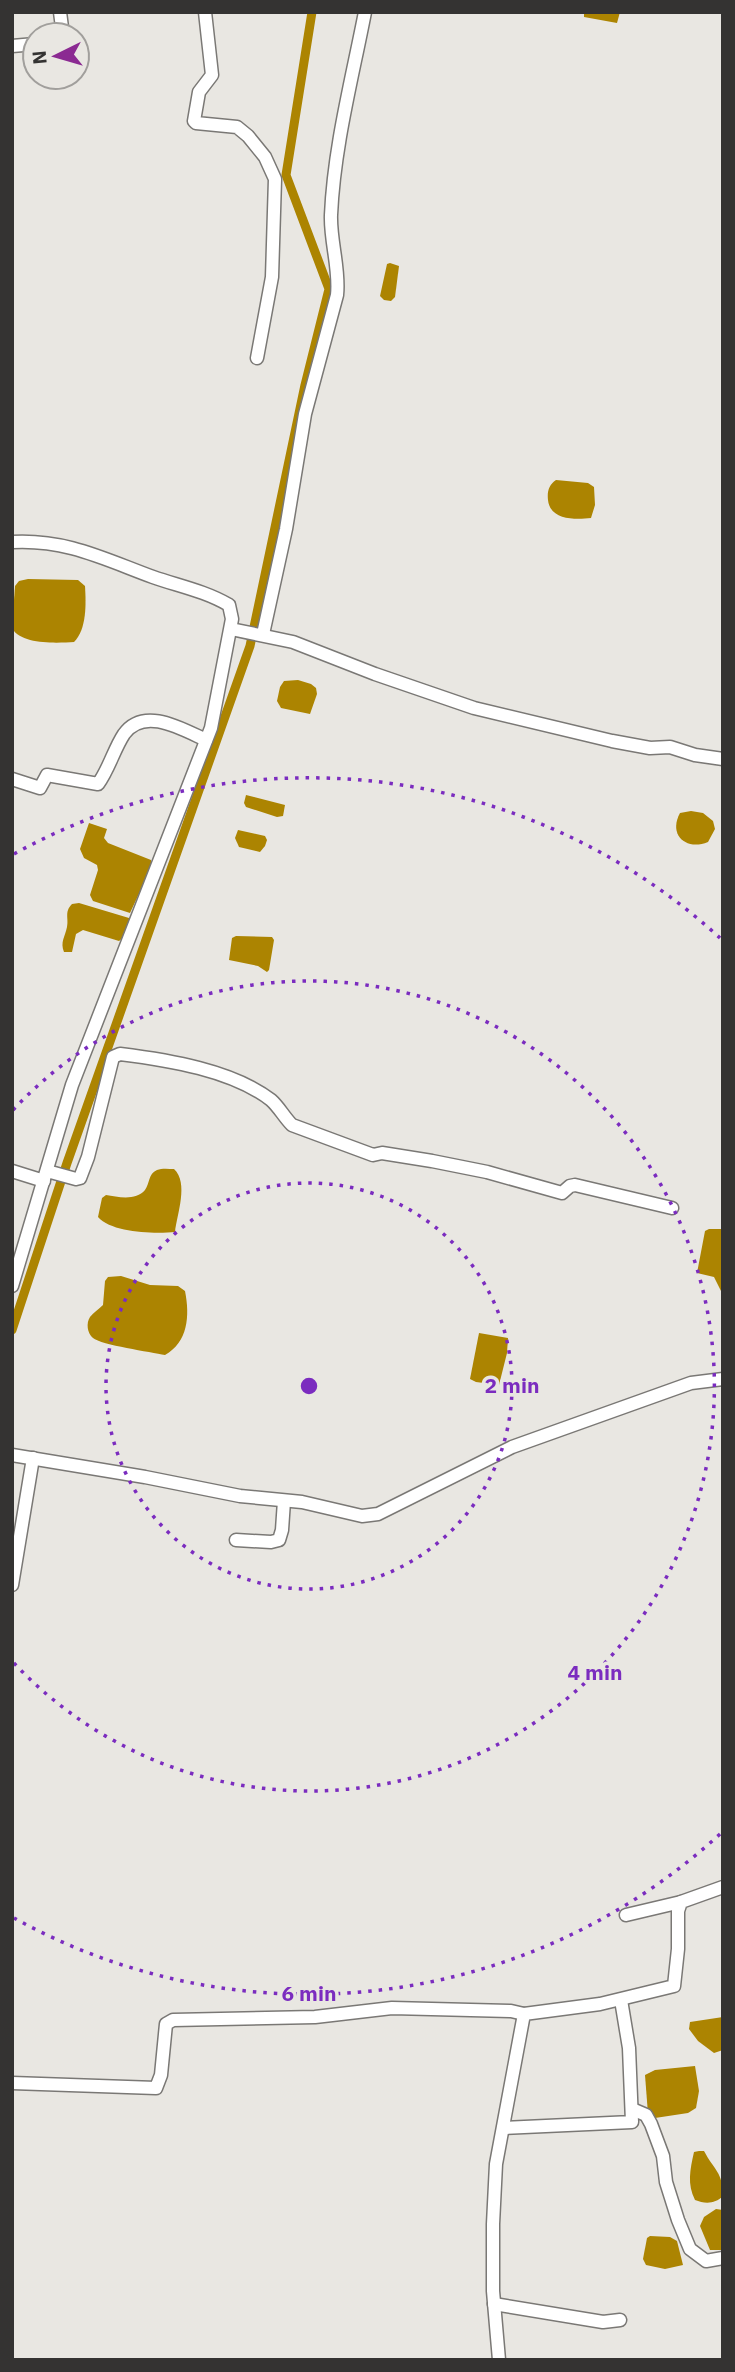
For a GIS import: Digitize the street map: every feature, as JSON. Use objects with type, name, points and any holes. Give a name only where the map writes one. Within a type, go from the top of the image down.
[{"type":"street","points":[[205,12],[212,75],[199,92],[194,121],[237,127],[265,157],[275,179],[272,277],[257,358]]},
{"type":"street","points":[[260,634],[286,529],[305,414],[337,295],[331,213],[338,157],[365,12]]},
{"type":"street","points":[[12,541],[38,540],[71,546],[212,595],[229,605],[236,630],[211,728],[72,1085],[54,1176],[12,1286]]},
{"type":"street","points":[[236,630],[293,642],[474,708],[612,741],[650,748],[670,747],[695,755],[723,759]]},
{"type":"street","points":[[12,779],[40,788],[47,775],[98,784],[125,734],[136,723],[160,722],[179,727],[206,740]]},
{"type":"street","points":[[12,1171],[80,1178],[88,1157],[113,1057],[120,1054],[191,1067],[239,1081],[273,1102],[292,1125],[373,1155],[382,1153],[432,1161],[486,1172],[562,1193],[569,1186],[575,1185],[673,1208]]},
{"type":"street","points":[[12,1455],[240,1496],[332,1508],[362,1516],[378,1514],[513,1447],[691,1383],[723,1379]]},
{"type":"street","points":[[12,1585],[33,1458]]},
{"type":"street","points":[[236,1541],[279,1540],[284,1501]]},
{"type":"street","points":[[626,1915],[681,1902],[723,1887]]},
{"type":"street","points":[[12,2083],[156,2088],[161,2075],[166,2024],[173,2020],[315,2017],[392,2008],[511,2011],[524,2014],[621,2000],[674,1986],[678,1911],[681,1902]]},
{"type":"street","points":[[504,2128],[632,2122],[629,2048],[621,2000]]},
{"type":"street","points":[[499,2360],[494,2304],[495,2176],[524,2014]]},
{"type":"street","points":[[632,2109],[646,2115],[651,2124],[663,2156],[666,2182],[674,2208],[690,2249],[706,2261],[723,2258]]},
{"type":"street","points":[[494,2304],[603,2322],[620,2320]]},
{"type":"shaded area","points":[[584,12],[620,12],[617,23],[584,17]]},
{"type":"shaded area","points":[[387,264],[399,266],[395,297],[391,301],[380,296]]},
{"type":"shaded area","points":[[556,480],[588,483],[594,487],[595,505],[591,518],[564,517],[553,512],[548,494],[550,486]]},
{"type":"shaded area","points":[[78,580],[85,586],[83,623],[74,642],[31,640],[23,638],[12,628],[15,586],[19,581]]},
{"type":"shaded area","points":[[298,680],[316,688],[317,694],[310,714],[281,708],[277,701],[284,681]]},
{"type":"shaded area","points":[[246,795],[285,805],[283,816],[277,817],[246,807]]},
{"type":"shaded area","points":[[680,813],[703,813],[713,821],[715,829],[708,842],[686,843],[678,834],[676,828]]},
{"type":"shaded area","points":[[89,823],[107,829],[104,838],[108,843],[151,860],[151,868],[130,913],[93,901],[90,895],[98,870],[97,865],[84,858],[80,849]]},
{"type":"shaded area","points":[[238,830],[265,836],[265,846],[260,852],[239,847],[235,838]]},
{"type":"shaded area","points":[[79,903],[129,918],[126,934],[119,941],[83,930],[76,934],[72,952],[64,952],[68,910],[72,904]]},
{"type":"shaded area","points":[[272,937],[274,940],[267,972],[258,966],[229,960],[232,938]]},
{"type":"shaded area","points":[[174,1169],[181,1182],[180,1208],[175,1232],[123,1229],[98,1217],[102,1198],[106,1195],[137,1196],[145,1190],[154,1172]]},
{"type":"shaded area","points":[[723,1229],[723,1295],[714,1277],[697,1273],[705,1231]]},
{"type":"shaded area","points":[[121,1276],[150,1285],[178,1286],[185,1291],[186,1328],[173,1350],[165,1355],[127,1348],[98,1341],[89,1333],[89,1319],[103,1305],[105,1281],[108,1277]]},
{"type":"shaded area","points":[[479,1333],[508,1338],[499,1385],[470,1379]]},
{"type":"shaded area","points":[[723,2017],[723,2050],[714,2053],[698,2041],[689,2029],[690,2022]]},
{"type":"shaded area","points":[[695,2066],[699,2091],[696,2108],[688,2113],[655,2118],[648,2114],[645,2075],[655,2070]]},
{"type":"shaded area","points":[[704,2151],[717,2172],[723,2196],[706,2203],[695,2200],[690,2183],[694,2152]]},
{"type":"shaded area","points":[[716,2209],[723,2210],[723,2250],[710,2250],[700,2226],[704,2217]]},
{"type":"shaded area","points":[[670,2237],[677,2241],[683,2265],[665,2269],[646,2265],[643,2259],[647,2238]]},
{"type":"waterway","points":[[12,1330],[67,1163],[250,646],[305,385],[329,289],[286,175],[312,12]]}]
